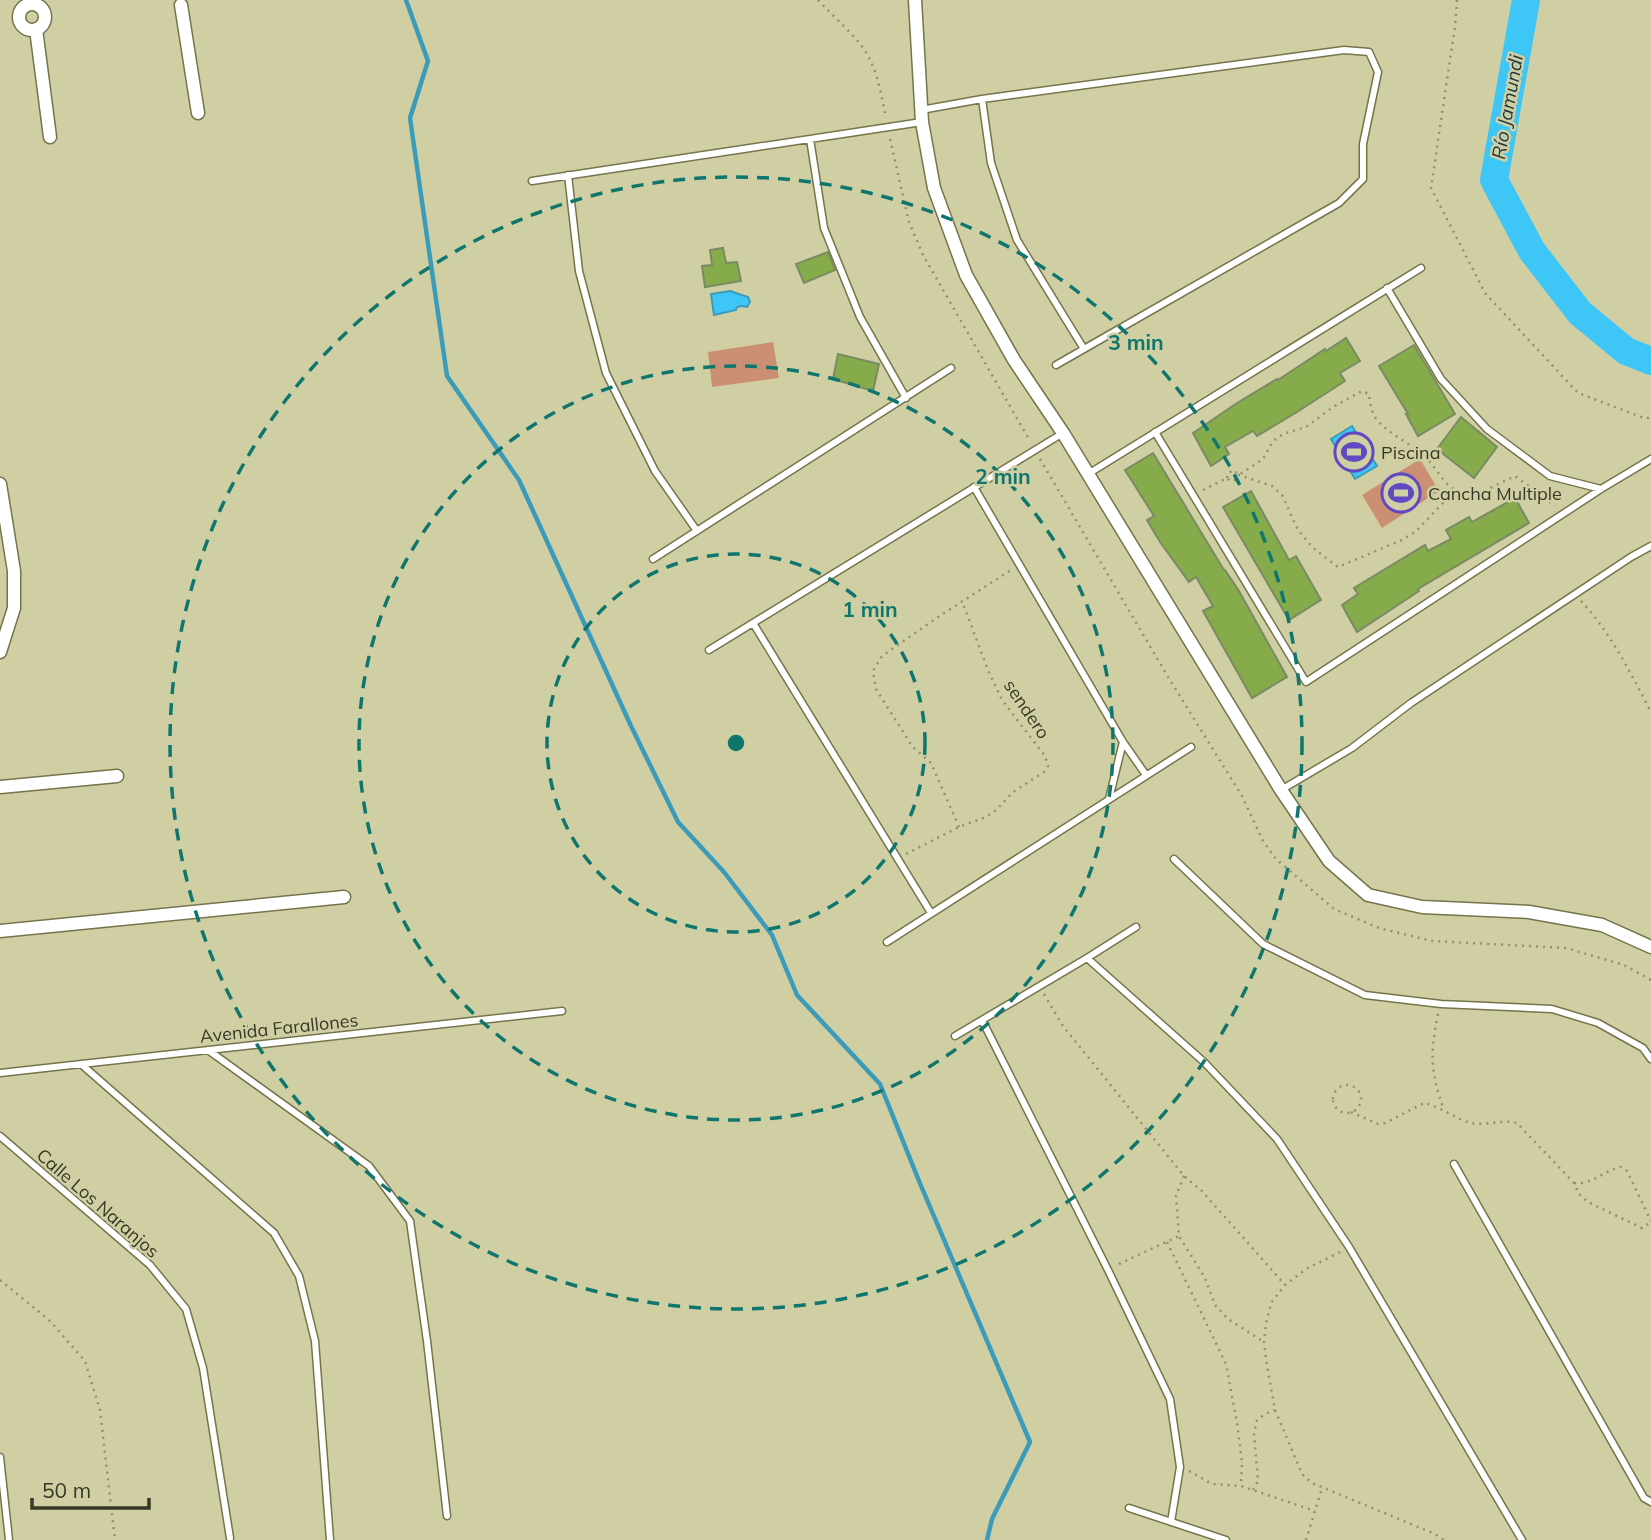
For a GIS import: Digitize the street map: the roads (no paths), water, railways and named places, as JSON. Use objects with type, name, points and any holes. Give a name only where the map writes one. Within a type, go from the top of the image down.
[{"type":"street","points":[[915,0],[922,116],[934,188],[966,275],[1014,360],[1063,433],[1281,790],[1329,861],[1368,895],[1422,907],[1529,912],[1602,925],[1651,947]]},
{"type":"street","points":[[32,2],[24,6],[19,14],[20,23],[27,29],[36,29],[50,136]]},
{"type":"street","points":[[179,2],[198,113]]},
{"type":"street","points":[[0,484],[14,572],[14,608],[0,652]]},
{"type":"street","points":[[0,787],[117,776]]},
{"type":"street","points":[[0,932],[344,897]]},
{"type":"lane","points":[[533,181],[810,139],[922,116],[982,99],[1344,50],[1369,52],[1378,72],[1363,144],[1363,179],[1339,203],[1056,365]]},
{"type":"lane","points":[[982,99],[991,163],[1017,240],[1084,349]]},
{"type":"lane","points":[[810,139],[824,228],[860,317],[906,398]]},
{"type":"lane","points":[[568,175],[579,271],[606,373],[655,471],[697,531]]},
{"type":"lane","points":[[1087,474],[1421,268]]},
{"type":"lane","points":[[1387,288],[1441,379],[1487,429],[1550,476],[1601,489]]},
{"type":"lane","points":[[653,559],[951,368]]},
{"type":"lane","points":[[1155,432],[1306,682],[1651,459]]},
{"type":"lane","points":[[709,650],[1063,433]]},
{"type":"lane","points":[[974,487],[1123,742],[1146,775]]},
{"type":"lane","points":[[1281,790],[1352,748],[1410,703],[1651,546]]},
{"type":"lane","points":[[753,623],[931,913]]},
{"type":"lane","points":[[1109,799],[1123,742]]},
{"type":"lane","points":[[887,942],[1191,747]]},
{"type":"lane","points":[[1174,859],[1263,944],[1365,995],[1440,1004],[1552,1009],[1598,1023],[1643,1048],[1651,1059]]},
{"type":"lane","points":[[956,1036],[1136,927]]},
{"type":"lane","points":[[1087,958],[1204,1062],[1277,1139],[1349,1247],[1522,1540]]},
{"type":"lane","name":"Avenida Farallones","points":[[0,1073],[562,1011]]},
{"type":"lane","points":[[982,1020],[1108,1269],[1170,1399],[1180,1466],[1171,1522]]},
{"type":"lane","points":[[208,1050],[369,1166],[410,1221],[447,1516]]},
{"type":"lane","points":[[81,1064],[274,1233],[299,1276],[315,1341],[330,1540]]},
{"type":"lane","name":"Calle Los Naranjos","points":[[0,1136],[150,1265],[186,1310],[203,1368],[230,1538]]},
{"type":"lane","points":[[1454,1164],[1644,1498],[1651,1502]]},
{"type":"lane","points":[[0,1457],[9,1540]]},
{"type":"lane","points":[[1129,1508],[1226,1540]]},
{"type":"water","points":[[730,291],[748,297],[750,302],[747,307],[741,306],[736,310],[714,315],[711,294]]},
{"type":"water","name":"Piscina","points":[[1352,426],[1377,466],[1355,479],[1331,439]]},
{"type":"waterway","points":[[406,0],[428,61],[410,118],[447,376],[519,480],[631,726],[678,822],[724,872],[772,935],[797,995],[880,1084],[1030,1442],[992,1519],[987,1540]]},
{"type":"waterway","name":"Río Jamundi","points":[[1526,0],[1494,180],[1532,251],[1580,313],[1626,351],[1651,361]]},
{"type":"place","name":"Piscina","points":[[1354,452]]},
{"type":"place","name":"Cancha Multiple","points":[[1401,493]]}]
